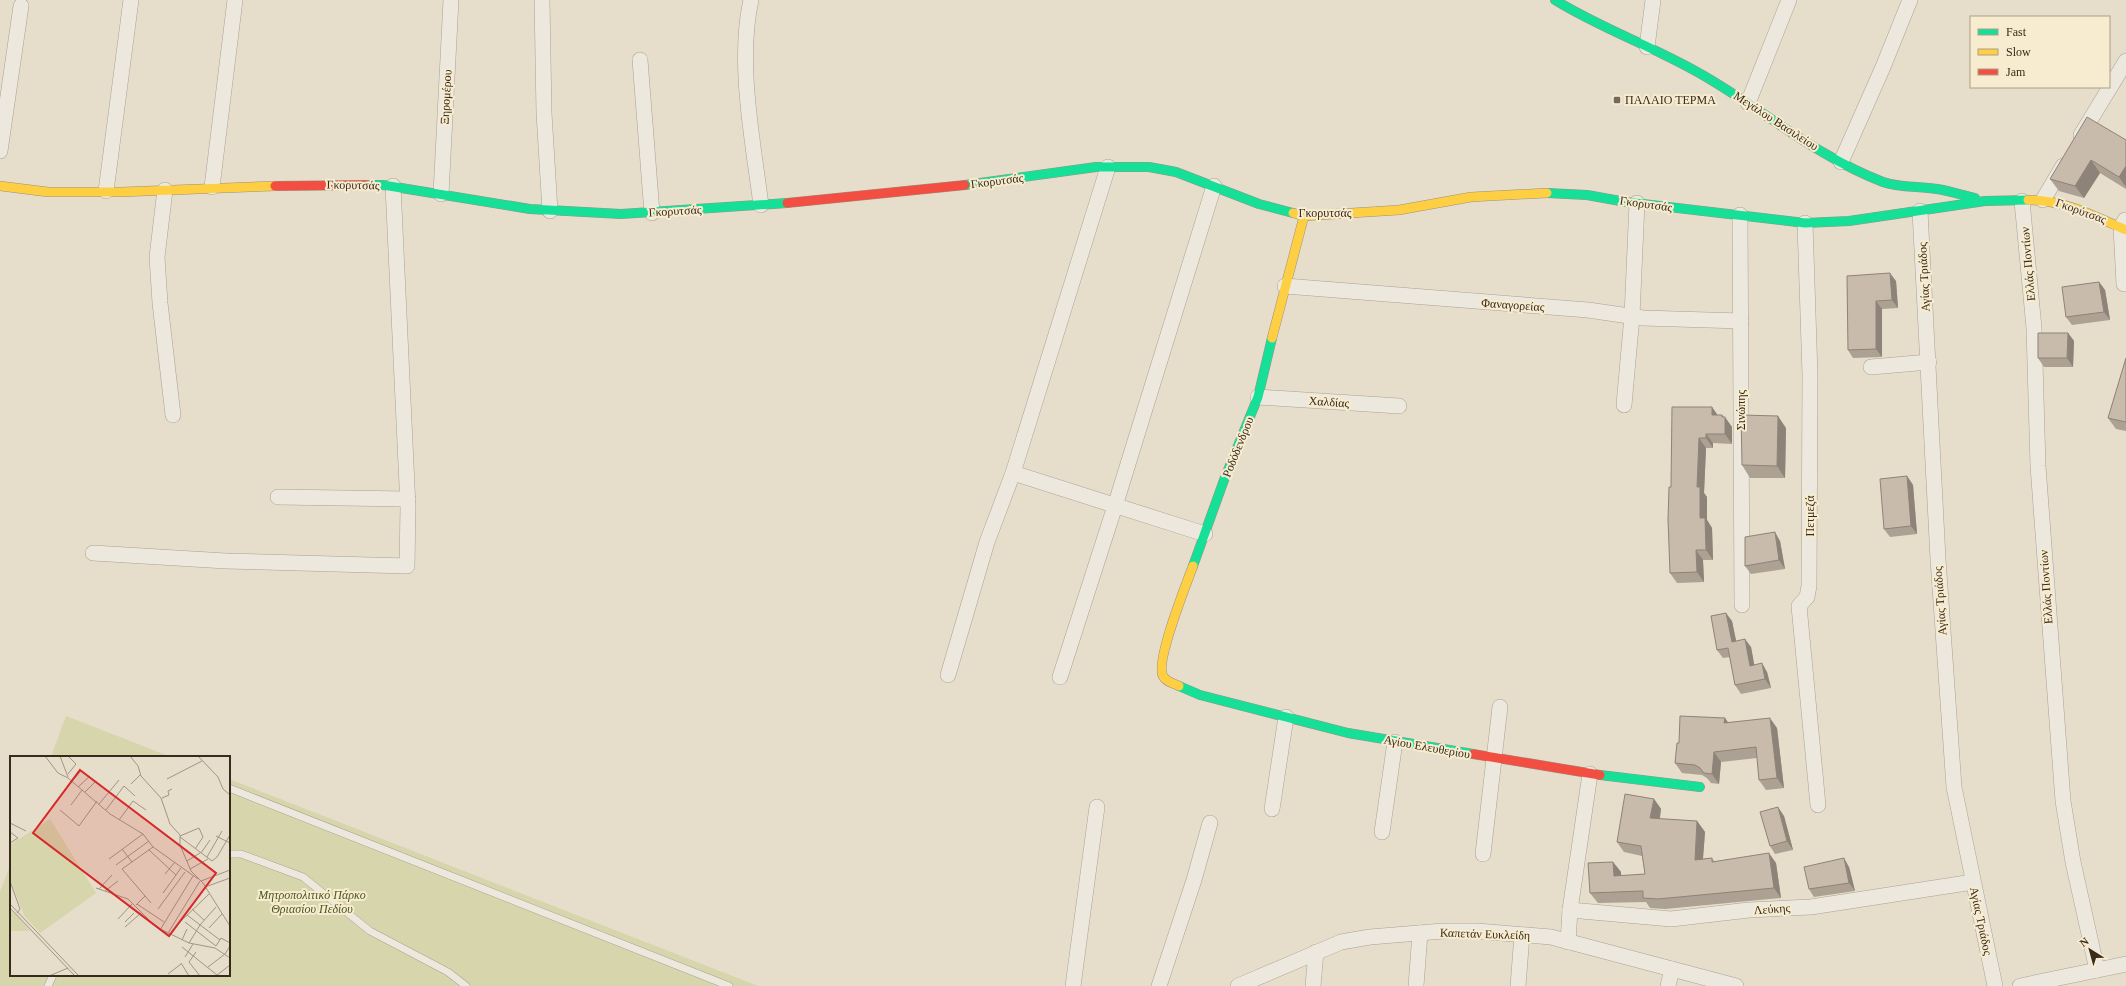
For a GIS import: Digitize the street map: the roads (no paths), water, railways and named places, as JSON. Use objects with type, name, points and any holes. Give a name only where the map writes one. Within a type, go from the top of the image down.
[{"type":"street","points":[[106,191],[131,0]]},
{"type":"street","points":[[212,187],[235,0]]},
{"type":"street","name":"Ξηρομέρου","points":[[441,194],[451,0]]},
{"type":"street","points":[[542,0],[544,113],[550,211]]},
{"type":"street","points":[[751,0],[746,32],[746,63],[761,205]]},
{"type":"street","name":"Μεγάλου Βασιλείου","points":[[1555,0],[1586,18],[1674,58],[1748,103],[1786,129],[1858,172],[1885,183],[1937,189],[1986,201]]},
{"type":"street","points":[[1647,47],[1653,0]]},
{"type":"street","points":[[1748,103],[1789,0]]},
{"type":"street","points":[[1841,162],[1883,67],[1910,0]]},
{"type":"street","points":[[0,151],[21,6]]},
{"type":"street","points":[[640,60],[652,213]]},
{"type":"street","points":[[2110,87],[2126,61]]},
{"type":"street","points":[[2043,200],[2110,88]]},
{"type":"street","points":[[948,675],[986,542],[1013,473],[1108,167]]},
{"type":"street","name":"Γκορυτσάς","points":[[0,186],[48,192],[165,190],[212,187],[330,184],[393,186],[530,209],[621,214],[761,205],[946,188],[1108,167],[1149,167],[1176,172],[1259,204],[1304,216],[1399,210],[1471,197],[1514,194],[1587,195],[1637,203],[1805,223],[1848,221],[1986,201]]},
{"type":"street","points":[[93,553],[226,561],[407,566],[408,499],[393,186]]},
{"type":"street","points":[[1060,677],[1115,506],[1214,186]]},
{"type":"street","points":[[165,190],[157,257],[160,304],[173,415]]},
{"type":"street","name":"Γκορύτσας","points":[[1986,201],[2043,200],[2072,206],[2124,225]]},
{"type":"street","name":"Ελλάς Ποντίων","points":[[2022,201],[2034,328],[2038,466],[2063,801],[2073,862],[2097,970]]},
{"type":"street","points":[[1624,405],[1632,316],[1637,203]]},
{"type":"street","name":"Αγίας Τριάδος","points":[[1920,211],[1946,696],[1954,787],[1995,986]]},
{"type":"street","name":"Σινώπης","points":[[1740,215],[1742,605]]},
{"type":"street","name":"Ροδόδενδρου","points":[[1162,675],[1162,663],[1169,632],[1258,397],[1304,216]]},
{"type":"street","name":"Πετμεζά","points":[[1805,223],[1810,375],[1810,586],[1807,597],[1799,606],[1818,805]]},
{"type":"street","points":[[2124,225],[2124,284]]},
{"type":"street","name":"Φαναγορείας","points":[[1285,286],[1588,310],[1632,316],[1741,321]]},
{"type":"street","points":[[1871,367],[1929,362]]},
{"type":"street","name":"Χαλδίας","points":[[1258,397],[1399,406]]},
{"type":"street","points":[[1013,473],[1205,534]]},
{"type":"street","points":[[278,497],[408,499]]},
{"type":"street","name":"Αγίου Ελευθερίου","points":[[1162,675],[1166,680],[1200,695],[1348,733],[1494,759],[1590,774],[1700,787]]},
{"type":"street","points":[[1484,854],[1500,707]]},
{"type":"street","points":[[1272,809],[1286,717]]},
{"type":"street","points":[[1382,832],[1395,742]]},
{"type":"street","points":[[1568,942],[1570,910],[1590,774]]},
{"type":"street","points":[[1073,986],[1097,806]]},
{"type":"street","points":[[1159,986],[1194,880],[1210,823]]},
{"type":"street","name":"Λεύκης","points":[[1570,910],[1671,919],[1749,910],[1811,907],[1973,882]]},
{"type":"street","name":"Καπετάν Ευκλείδη","points":[[1238,986],[1341,942],[1420,933],[1477,931],[1550,938],[1736,986]]},
{"type":"street","points":[[1416,986],[1420,933]]},
{"type":"street","points":[[1518,986],[1522,935]]},
{"type":"street","points":[[1313,986],[1316,952]]},
{"type":"street","points":[[2020,986],[2126,964]]},
{"type":"street","points":[[1668,986],[1672,969]]},
{"type":"lane","points":[[230,788],[729,986]]},
{"type":"lane","points":[[230,854],[241,854],[303,878],[370,931],[448,972],[466,986]]},
{"type":"lane","points":[[48,986],[53,976]]},
{"type":"place","name":"ΠΑΛΑΙΟ ΤΕΡΜΑ","points":[[1617,100]]},
{"type":"park label","name":"Μητροπολιτικό Πάρκο Θριασίου Πεδίου","points":[[312,902]]}]
